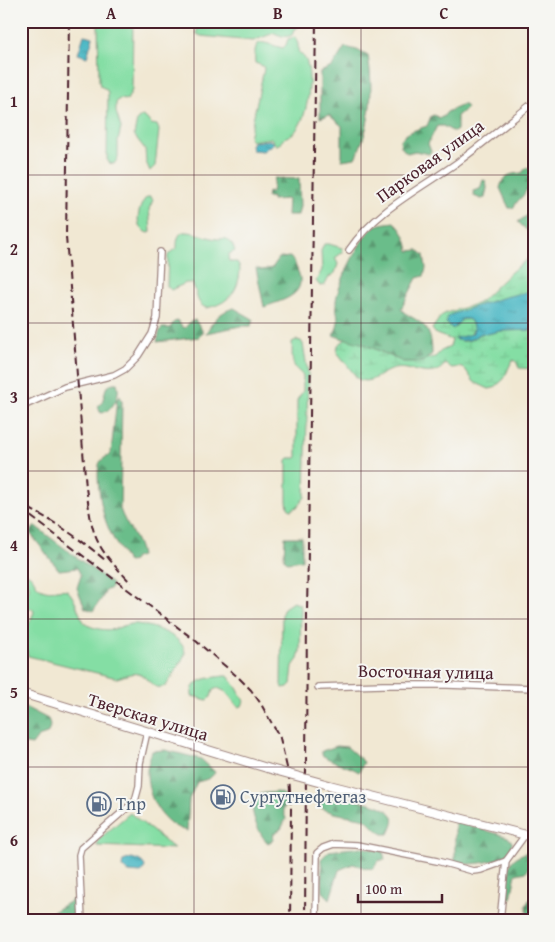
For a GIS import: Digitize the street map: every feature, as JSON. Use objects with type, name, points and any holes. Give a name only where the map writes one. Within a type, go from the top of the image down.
[{"type":"main road","name":"Тверская улица","points":[[21,694],[267,768],[534,837]]},
{"type":"street","name":"Парковая улица","points":[[349,250],[359,235],[378,217],[458,162],[534,102]]},
{"type":"street","points":[[21,407],[65,387],[114,375],[125,369],[138,356],[152,334],[157,318],[160,252]]},
{"type":"street","name":"Восточная улица","points":[[318,688],[383,685],[534,688]]},
{"type":"street","points":[[82,921],[80,848],[134,800],[139,786],[140,763],[147,732]]},
{"type":"street","points":[[500,921],[506,861],[525,834]]},
{"type":"street","points":[[316,921],[317,853],[323,848],[334,844],[357,844],[437,861],[473,871],[506,861]]},
{"type":"green space","points":[[98,21],[133,21],[132,90],[127,100],[119,99],[116,103],[116,112],[121,128],[118,141],[118,158],[114,164],[109,163],[107,159],[108,93],[106,89],[100,86],[99,81]]},
{"type":"green space","points":[[197,21],[302,21],[301,25],[294,30],[292,35],[281,36],[274,33],[253,41],[201,36],[197,34]]},
{"type":"green space","points":[[295,37],[298,51],[306,61],[309,79],[308,97],[301,123],[295,132],[280,144],[276,145],[271,138],[251,141],[249,138],[264,69],[263,66],[255,63],[256,47],[258,44],[265,43],[283,48],[288,39]]},
{"type":"green space","points":[[345,47],[357,50],[368,56],[371,95],[365,134],[355,158],[342,160],[342,126],[329,115],[320,118],[320,72],[332,67]]},
{"type":"green space","points":[[465,105],[467,108],[457,116],[457,130],[454,132],[443,126],[437,126],[428,144],[431,151],[429,154],[415,151],[407,153],[402,148],[400,143],[405,135],[427,126],[431,116],[443,117],[447,112]]},
{"type":"green space","points":[[142,116],[151,124],[157,125],[159,130],[155,166],[150,171],[146,162],[145,149],[134,135],[137,120]]},
{"type":"green space","points":[[526,168],[529,168],[534,176],[534,197],[531,197],[527,189],[513,208],[509,208],[500,188],[503,180],[508,176],[522,173]]},
{"type":"green space","points":[[274,178],[299,179],[300,206],[298,215],[287,215],[288,199],[272,200],[272,197],[267,198],[268,192],[272,192]]},
{"type":"green space","points":[[483,180],[486,181],[487,188],[485,198],[481,199],[474,196],[473,191],[480,189]]},
{"type":"green space","points":[[147,197],[151,197],[153,200],[149,209],[150,233],[145,232],[138,222],[140,210]]},
{"type":"green space","points":[[534,213],[534,237],[518,222],[529,214]]},
{"type":"green space","points":[[394,222],[404,235],[409,251],[418,250],[424,255],[426,268],[424,276],[417,278],[401,309],[422,324],[430,335],[432,354],[423,362],[403,362],[364,344],[333,335],[338,322],[337,294],[357,249],[375,226]]},
{"type":"green space","points":[[183,232],[225,239],[232,244],[235,251],[229,254],[228,260],[237,262],[240,268],[239,276],[235,289],[224,302],[206,308],[198,301],[192,283],[186,283],[171,290],[167,286],[168,255],[177,248],[178,237]]},
{"type":"green space","points":[[324,244],[342,248],[343,252],[335,258],[338,264],[335,273],[329,277],[325,285],[320,286],[316,281],[322,270],[321,251]]},
{"type":"green space","points":[[534,254],[534,291],[495,300],[448,316],[450,326],[455,328],[461,320],[468,319],[471,321],[474,329],[469,336],[459,340],[462,341],[471,340],[482,333],[534,330],[534,369],[519,368],[516,361],[513,360],[504,379],[494,388],[489,389],[474,382],[465,369],[460,367],[452,368],[445,364],[434,372],[401,368],[390,370],[372,379],[363,381],[358,379],[337,352],[338,345],[346,339],[364,344],[403,362],[423,362],[426,359],[435,357],[441,351],[450,347],[452,340],[436,334],[432,329],[441,316],[481,301],[511,272]]},
{"type":"green space","points":[[290,257],[299,274],[299,288],[284,300],[264,307],[256,268],[262,270],[272,268],[279,258]]},
{"type":"green space","points":[[234,308],[253,319],[251,326],[241,326],[206,333],[217,317]]},
{"type":"green space","points":[[195,320],[202,330],[202,334],[199,337],[157,342],[162,328],[170,328],[174,322],[178,321],[185,328],[190,322]]},
{"type":"green space","points":[[296,340],[301,341],[303,344],[308,374],[305,497],[297,507],[291,510],[288,508],[287,501],[287,460],[297,457],[297,400],[303,391],[303,375],[296,368],[293,361],[292,342]]},
{"type":"green space","points":[[113,383],[117,383],[118,387],[116,401],[110,409],[102,413],[98,406],[102,403],[106,388]]},
{"type":"green space","points":[[120,396],[122,401],[120,509],[138,544],[141,556],[129,562],[117,546],[107,525],[103,514],[98,477],[100,463],[111,452],[117,399]]},
{"type":"green space","points":[[35,526],[112,584],[93,611],[85,608],[77,588],[81,575],[77,568],[59,570],[30,533]]},
{"type":"green space","points":[[285,537],[302,537],[302,560],[287,562],[284,559]]},
{"type":"green space","points":[[21,571],[30,575],[42,589],[49,591],[67,590],[87,625],[107,630],[137,624],[151,627],[174,637],[184,648],[185,655],[166,686],[154,686],[145,677],[138,674],[129,674],[117,678],[28,656],[26,649],[21,647],[21,630],[28,625],[34,612],[32,608],[28,609],[21,617],[21,597],[28,591],[29,584],[27,582],[21,585]]},
{"type":"green space","points":[[293,602],[299,604],[301,608],[300,651],[298,659],[293,666],[291,684],[283,688],[281,685],[282,613],[284,608]]},
{"type":"green space","points":[[228,676],[237,688],[244,701],[242,706],[238,707],[226,692],[218,688],[213,690],[211,697],[207,700],[192,696],[192,690],[198,682],[208,678]]},
{"type":"green space","points":[[21,705],[48,719],[50,723],[47,734],[38,737],[32,745],[21,743]]},
{"type":"green space","points":[[337,746],[347,747],[364,762],[359,772],[322,755],[322,751]]},
{"type":"green space","points":[[165,750],[201,759],[215,772],[210,778],[197,782],[189,799],[187,831],[178,828],[163,816],[152,799],[149,789],[147,770],[152,751]]},
{"type":"green space","points":[[277,792],[285,795],[286,804],[283,810],[286,819],[281,829],[274,833],[273,840],[268,843],[257,827],[252,805],[257,796],[264,793]]},
{"type":"green space","points":[[342,798],[369,803],[388,811],[394,820],[389,834],[383,834],[378,831],[366,819],[334,813],[318,807],[318,801]]},
{"type":"green space","points":[[130,813],[175,849],[97,846],[99,839]]},
{"type":"green space","points":[[455,821],[508,837],[512,842],[511,850],[501,858],[494,860],[455,864]]},
{"type":"green space","points":[[361,847],[383,851],[385,860],[379,860],[373,869],[353,864],[339,870],[330,899],[323,892],[321,859],[329,851]]},
{"type":"green space","points":[[533,851],[534,866],[530,866],[526,872],[516,874],[511,898],[508,899],[507,877],[512,862],[520,855]]},
{"type":"green space","points":[[74,899],[75,921],[37,921]]},
{"type":"green space","points":[[534,899],[534,917],[528,915],[526,906],[529,900]]},
{"type":"water","points":[[84,35],[93,37],[87,57],[78,54]]},
{"type":"water","points":[[269,140],[273,144],[263,151],[252,150],[251,145],[253,142]]},
{"type":"water","points":[[534,291],[534,330],[482,333],[470,340],[461,341],[456,340],[456,338],[472,334],[474,329],[471,321],[462,319],[453,329],[446,323],[448,316],[453,314],[503,298]]},
{"type":"water","points":[[132,858],[143,863],[145,867],[141,873],[129,872],[122,867],[123,861]]},
{"type":"railway","points":[[69,21],[66,237],[86,488],[91,523],[95,536],[109,559],[131,583]]},
{"type":"railway","points":[[305,921],[307,614],[316,21]]},
{"type":"railway","points":[[28,508],[69,532],[106,561]]},
{"type":"railway","points":[[21,509],[196,641],[239,678],[261,704],[280,738],[289,776],[291,807],[290,921]]},
{"type":"place","name":"Сургутнефтегаз","points":[[223,797]]},
{"type":"place","name":"Tnp","points":[[99,804]]}]
